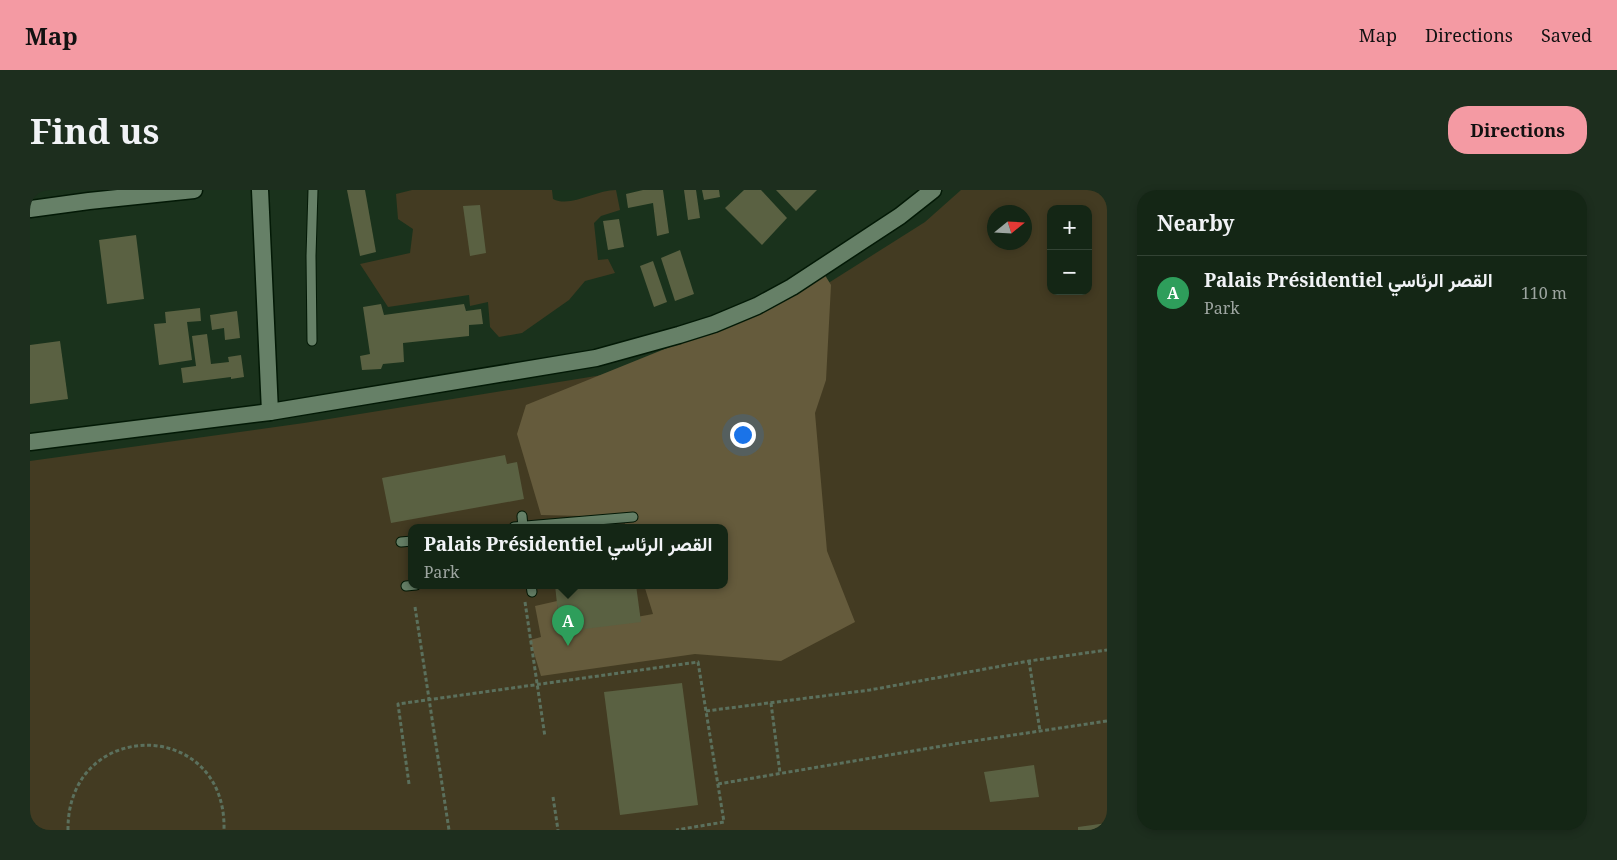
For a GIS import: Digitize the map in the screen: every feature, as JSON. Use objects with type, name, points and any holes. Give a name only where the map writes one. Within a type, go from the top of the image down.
[{"type":"street","points":[[30,209],[89,195],[194,190]]},
{"type":"street","points":[[260,190],[270,412]]},
{"type":"street","points":[[30,442],[270,412],[596,358],[679,335],[714,324],[757,306],[792,287],[900,216],[933,190]]},
{"type":"lane","points":[[312,341],[311,256],[313,190]]},
{"type":"lane","points":[[521,524],[522,516]]},
{"type":"lane","points":[[554,524],[633,517]]},
{"type":"lane","points":[[401,542],[408,541]]},
{"type":"path","points":[[529,590],[537,685],[545,737]]},
{"type":"path","points":[[415,607],[449,830]]},
{"type":"path","points":[[706,711],[870,690],[1029,661],[1107,650]]},
{"type":"path","points":[[1029,661],[1040,730]]},
{"type":"path","points":[[409,784],[398,704],[698,662],[724,822],[676,830]]},
{"type":"path","points":[[771,703],[780,773]]},
{"type":"path","points":[[718,784],[1040,730],[1107,721]]},
{"type":"path","points":[[68,830],[68,814],[75,789],[88,770],[105,756],[125,747],[149,744],[168,748],[187,756],[204,770],[221,798],[224,813],[224,830]]},
{"type":"path","points":[[553,797],[558,830]]},
{"type":"shaded area","points":[[412,190],[552,190],[553,199],[567,201],[616,190],[620,210],[601,216],[594,223],[598,260],[608,259],[615,273],[585,281],[569,300],[522,333],[499,337],[490,327],[488,302],[470,306],[469,295],[388,307],[360,264],[410,253],[413,229],[398,219],[396,194]]},
{"type":"shaded area","points":[[961,190],[1107,190],[1107,830],[30,830],[30,461],[304,423],[633,370],[792,306],[925,222]]},
{"type":"shaded area","points":[[823,272],[831,285],[826,380],[815,413],[827,551],[855,622],[781,661],[695,654],[541,676],[530,640],[541,637],[535,606],[557,601],[560,631],[653,614],[645,589],[728,589],[728,524],[625,524],[623,517],[541,515],[517,434],[526,405],[677,344]]},
{"type":"building","points":[[347,190],[365,190],[376,252],[360,256]]},
{"type":"building","points":[[643,190],[663,190],[669,233],[657,236],[653,203],[628,208],[626,194]]},
{"type":"building","points":[[684,190],[696,190],[700,218],[688,220]]},
{"type":"building","points":[[702,190],[719,190],[720,197],[704,200]]},
{"type":"building","points":[[744,190],[761,190],[787,218],[762,245],[725,208]]},
{"type":"building","points":[[776,190],[817,190],[796,211]]},
{"type":"building","points":[[480,205],[486,253],[470,256],[463,206]]},
{"type":"building","points":[[619,219],[624,247],[608,250],[603,221]]},
{"type":"building","points":[[136,235],[144,299],[107,304],[99,240]]},
{"type":"building","points":[[680,250],[694,294],[675,301],[661,258]]},
{"type":"building","points":[[653,261],[667,302],[654,307],[640,266]]},
{"type":"building","points":[[381,304],[384,315],[464,304],[466,311],[481,309],[483,324],[469,325],[469,336],[403,343],[404,362],[383,364],[381,369],[362,370],[360,356],[370,354],[363,307]]},
{"type":"building","points":[[200,308],[201,321],[187,322],[192,360],[159,365],[154,324],[166,323],[165,312]]},
{"type":"building","points":[[237,311],[240,338],[225,340],[224,328],[212,330],[210,315]]},
{"type":"building","points":[[207,334],[211,364],[229,362],[228,357],[241,355],[244,377],[183,383],[181,368],[196,366],[192,336]]},
{"type":"building","points":[[60,341],[68,399],[30,404],[30,345]]},
{"type":"building","points":[[505,455],[507,464],[517,462],[524,499],[391,523],[382,478]]},
{"type":"building","points":[[555,589],[637,589],[641,622],[560,632]]},
{"type":"building","points":[[682,683],[698,805],[620,815],[604,692]]},
{"type":"building","points":[[1034,765],[1039,797],[990,802],[984,772]]},
{"type":"building","points":[[1107,823],[1107,830],[1078,830],[1078,827]]},
{"type":"place","name":"Palais Présidentiel القصر الرئاسي","points":[[568,646]]}]
